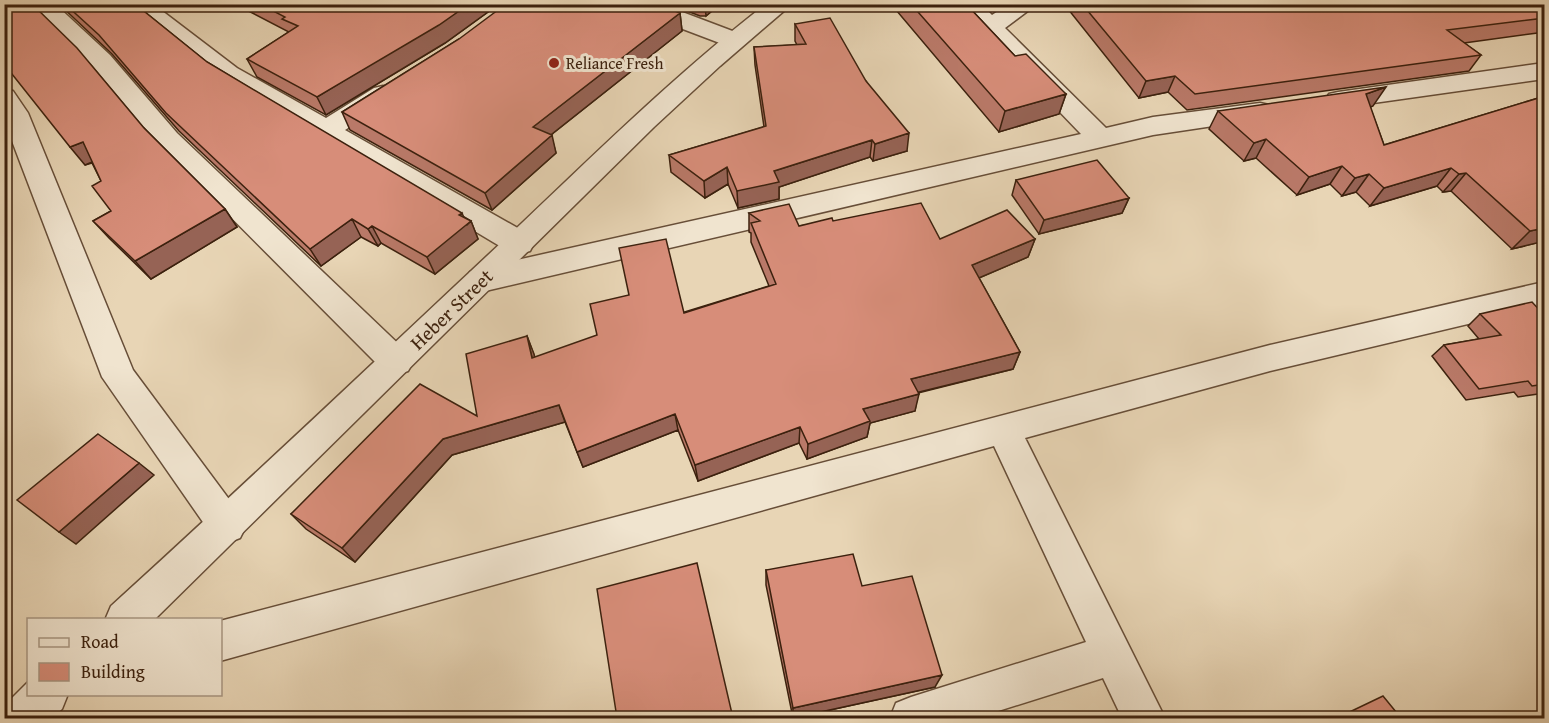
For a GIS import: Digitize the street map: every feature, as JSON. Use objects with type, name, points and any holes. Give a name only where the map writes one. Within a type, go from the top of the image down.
[{"type":"street","points":[[41,4],[101,60],[168,140],[396,362]]},
{"type":"street","points":[[138,4],[228,73],[519,243]]},
{"type":"street","points":[[638,4],[734,40]]},
{"type":"street","name":"Heber Street","points":[[127,618],[734,40],[781,4]]},
{"type":"street","points":[[967,4],[1101,138]]},
{"type":"street","points":[[990,27],[1026,4]]},
{"type":"street","points":[[481,280],[1153,126],[1545,71]]},
{"type":"street","points":[[326,130],[408,79]]},
{"type":"street","points":[[4,97],[15,113],[118,377],[227,525]]},
{"type":"street","points":[[222,640],[1270,358],[1545,294]]},
{"type":"street","points":[[1003,429],[1144,718]]},
{"type":"street","points":[[911,718],[1113,654]]},
{"type":"street","points":[[22,718],[45,696]]},
{"type":"building","points":[[4,4],[32,4],[77,48],[144,128],[225,209],[135,261],[93,221],[111,211],[92,186],[101,181],[83,142],[70,147],[4,64]]},
{"type":"building","points":[[65,4],[135,4],[207,62],[462,213],[459,215],[471,221],[427,257],[372,226],[368,229],[352,219],[310,249],[166,113],[99,35]]},
{"type":"building","points":[[260,4],[469,4],[439,25],[317,97],[247,59],[298,26],[282,19],[285,17]]},
{"type":"building","points":[[506,4],[657,4],[680,13],[533,127],[552,135],[485,193],[342,112],[459,39]]},
{"type":"building","points":[[911,4],[966,4],[1015,56],[1026,54],[1066,94],[1005,111]]},
{"type":"building","points":[[1082,4],[1545,4],[1545,18],[1447,30],[1481,55],[1195,94],[1175,76],[1146,81]]},
{"type":"building","points":[[830,18],[866,81],[909,133],[875,144],[872,140],[774,171],[779,182],[737,191],[727,167],[704,181],[669,155],[766,126],[754,47],[806,44],[795,24]]},
{"type":"building","points":[[1386,87],[1366,94],[1384,145],[1545,96],[1545,228],[1530,231],[1466,173],[1459,174],[1451,168],[1384,188],[1369,174],[1355,178],[1342,166],[1309,177],[1266,139],[1254,143],[1218,111]]},
{"type":"building","points":[[1097,160],[1129,198],[1044,220],[1016,180]]},
{"type":"building","points":[[921,203],[940,239],[1007,210],[1035,239],[972,265],[1020,352],[911,379],[919,394],[863,409],[870,421],[808,444],[800,427],[695,465],[675,414],[577,452],[559,405],[443,439],[342,548],[291,514],[420,384],[477,416],[466,354],[527,336],[532,358],[597,335],[590,304],[629,295],[619,248],[666,239],[684,313],[776,284],[751,223],[760,221],[749,213],[789,204],[799,226]]},
{"type":"building","points":[[1532,302],[1545,316],[1545,384],[1532,386],[1528,381],[1479,389],[1444,345],[1501,335],[1480,314]]},
{"type":"building","points":[[98,434],[139,463],[59,532],[17,500]]},
{"type":"building","points":[[853,554],[862,586],[912,576],[942,675],[793,708],[766,570]]},
{"type":"building","points":[[697,563],[733,718],[617,718],[597,589]]},
{"type":"building","points":[[1383,696],[1401,718],[1337,718]]},
{"type":"place","name":"Reliance Fresh","points":[[554,63]]}]
